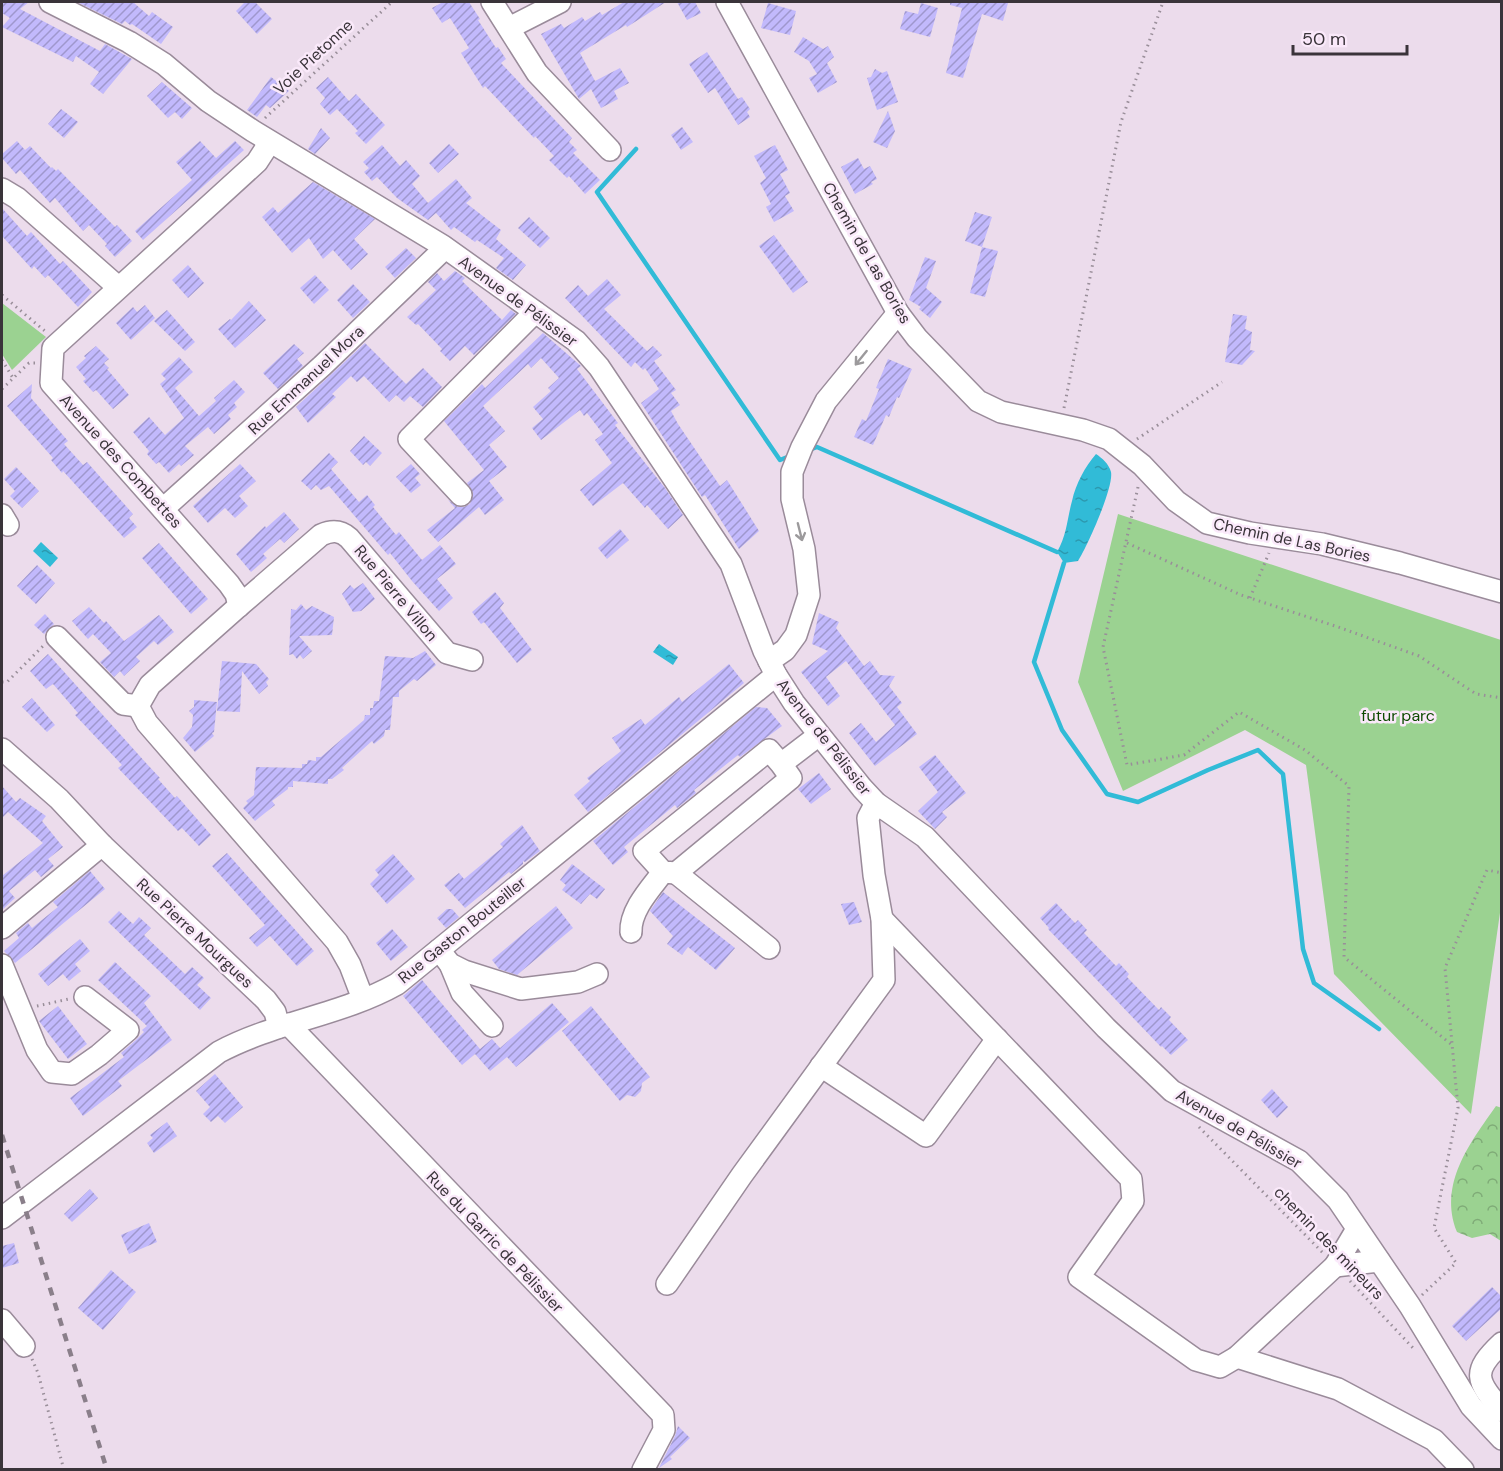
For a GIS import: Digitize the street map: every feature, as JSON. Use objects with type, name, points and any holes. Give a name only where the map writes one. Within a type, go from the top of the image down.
[{"type":"street","name":"Avenue de Pélissier","points":[[50,2],[129,42],[155,58],[208,101],[261,137],[446,248],[576,341],[599,367],[730,564],[773,668],[794,703],[876,803],[925,837],[1106,1028],[1172,1091],[1299,1161],[1316,1176],[1338,1200],[1410,1306],[1471,1406],[1502,1439]]},
{"type":"street","points":[[492,2],[537,73],[610,150]]},
{"type":"street","points":[[509,28],[560,2]]},
{"type":"street","name":"Chemin de Las Bories","points":[[727,2],[898,313],[917,338],[978,400],[1001,412],[1061,424],[1109,439],[1142,465],[1176,501],[1207,524],[1322,544],[1502,592]]},
{"type":"street","points":[[58,342],[257,162],[261,137]]},
{"type":"street","points":[[2,189],[17,198],[118,287]]},
{"type":"street","name":"Rue Emmanuel Mora","points":[[164,509],[322,366],[446,248]]},
{"type":"street","points":[[461,495],[409,438],[536,312]]},
{"type":"street","name":"Rue Gaston Bouteiller","points":[[2,1218],[202,1063],[234,1044],[283,1025],[363,999],[397,984],[444,957],[773,668],[796,635],[808,595],[804,549],[792,499],[792,472],[826,401],[898,313]]},
{"type":"street","name":"Avenue des Combettes","points":[[58,342],[53,348],[51,383],[229,584],[236,594],[239,606]]},
{"type":"street","name":"Rue Pierre Villon","points":[[239,606],[321,535],[330,531],[342,532],[447,653],[472,660]]},
{"type":"street","points":[[138,706],[150,685],[239,606]]},
{"type":"street","points":[[57,636],[123,704],[138,706]]},
{"type":"street","points":[[138,706],[147,723],[337,942],[350,965],[363,999]]},
{"type":"street","points":[[781,764],[819,735]]},
{"type":"street","name":"Rue Pierre Mourgues","points":[[2,750],[59,799],[102,845],[266,1000],[283,1025]]},
{"type":"street","points":[[631,932],[631,923],[643,899],[670,872],[791,778],[770,750],[644,851],[670,872],[769,948]]},
{"type":"street","points":[[667,1284],[742,1175],[884,980],[882,919],[877,898],[868,818],[876,803]]},
{"type":"street","points":[[2,928],[102,845]]},
{"type":"street","points":[[882,919],[1131,1179],[1133,1201],[1079,1276],[1196,1360],[1220,1367],[1237,1357],[1335,1266],[1357,1229]]},
{"type":"street","points":[[444,957],[492,980],[521,989],[578,982],[597,974]]},
{"type":"street","points":[[444,957],[462,993],[492,1026]]},
{"type":"street","points":[[2,965],[38,1050],[52,1072],[72,1074],[128,1030],[86,997]]},
{"type":"street","name":"Rue du Garric de Pélissier","points":[[283,1025],[663,1415],[664,1430],[643,1470]]},
{"type":"street","points":[[821,1066],[926,1136],[997,1039]]},
{"type":"street","points":[[1335,1266],[1379,1261]]},
{"type":"street","points":[[2,1320],[24,1346]]},
{"type":"street","points":[[1502,1343],[1485,1359],[1479,1371],[1482,1384],[1502,1411]]},
{"type":"street","points":[[1237,1357],[1338,1389],[1434,1440],[1463,1470]]},
{"type":"path","name":"Voie Pietonne","points":[[261,137],[260,122],[392,2]]},
{"type":"path","points":[[1061,424],[1121,122],[1163,2]]},
{"type":"path","points":[[2,295],[58,342]]},
{"type":"path","points":[[2,360],[13,378]]},
{"type":"path","points":[[2,389],[29,363],[52,363]]},
{"type":"path","points":[[1123,448],[1221,382]]},
{"type":"path","points":[[1142,465],[1103,647],[1127,765],[1184,755],[1239,712],[1305,750],[1349,786],[1344,957],[1452,1045]]},
{"type":"path","points":[[1250,598],[1276,537]]},
{"type":"path","points":[[1127,543],[1250,598],[1419,656],[1476,694],[1502,698]]},
{"type":"path","points":[[2,682],[7,682],[42,646],[57,636]]},
{"type":"path","points":[[1410,1306],[1456,1263],[1434,1228],[1458,1108],[1445,968],[1487,870],[1502,873]]},
{"type":"path","points":[[20,1009],[86,997]]},
{"type":"path","name":"chemin des mineurs","points":[[1199,1127],[1417,1352]]},
{"type":"path","points":[[24,1346],[38,1373],[64,1470]]},
{"type":"green space","points":[[2,303],[46,337],[12,370],[2,354]]},
{"type":"green space","name":"futur parc","points":[[1118,514],[1501,640],[1502,899],[1471,1114],[1334,974],[1306,765],[1245,730],[1123,791],[1078,682]]},
{"type":"green space","points":[[1496,1106],[1502,1108],[1501,1241],[1490,1234],[1472,1238],[1457,1232],[1452,1214],[1451,1197],[1454,1181],[1467,1149]]},
{"type":"water","points":[[1096,454],[1110,469],[1111,480],[1093,531],[1078,561],[1064,563],[1057,552],[1065,533],[1074,494],[1081,476]]},
{"type":"water","points":[[41,542],[58,558],[50,567],[33,551]]},
{"type":"water","points":[[659,644],[678,657],[673,665],[653,652]]},
{"type":"building","points":[[2,2],[29,2],[20,9],[100,51],[105,44],[132,59],[103,94],[90,84],[99,72],[76,56],[73,62],[2,27],[10,18],[2,13]]},
{"type":"building","points":[[77,2],[133,2],[149,16],[152,12],[173,27],[161,44],[132,24],[125,21],[122,24]]},
{"type":"building","points":[[245,2],[255,2],[272,19],[257,34],[236,11]]},
{"type":"building","points":[[443,2],[469,2],[496,48],[498,47],[506,59],[501,63],[572,138],[569,142],[577,150],[573,153],[600,180],[585,194],[569,176],[567,178],[549,160],[554,156],[535,136],[534,138],[485,86],[483,88],[461,53],[469,48],[450,18],[442,23],[432,8]]},
{"type":"building","points":[[624,2],[666,2],[580,53],[595,81],[620,68],[629,83],[614,91],[618,99],[601,108],[591,89],[579,99],[541,34],[561,24],[564,28],[582,17],[585,21],[600,12],[602,15]]},
{"type":"building","points":[[677,2],[695,2],[701,13],[687,20]]},
{"type":"building","points":[[950,2],[1008,3],[1003,21],[982,14],[963,78],[946,73],[962,8],[950,5]]},
{"type":"building","points":[[768,3],[796,11],[790,35],[761,28]]},
{"type":"building","points":[[921,3],[938,8],[930,37],[900,29],[905,11],[918,14]]},
{"type":"building","points":[[803,37],[823,49],[828,46],[834,57],[827,63],[837,82],[818,93],[809,78],[817,74],[809,61],[794,52]]},
{"type":"building","points":[[707,52],[738,99],[742,97],[750,109],[747,112],[750,117],[738,125],[715,88],[708,93],[689,64]]},
{"type":"building","points":[[875,69],[882,73],[887,71],[898,102],[877,110],[867,78],[871,77]]},
{"type":"building","points":[[271,77],[289,91],[270,108],[266,105],[257,117],[247,110]]},
{"type":"building","points":[[328,77],[349,101],[356,94],[385,125],[366,144],[355,133],[358,131],[337,109],[330,115],[320,104],[325,98],[316,88]]},
{"type":"building","points":[[162,82],[192,108],[182,119],[175,112],[168,118],[147,96]]},
{"type":"building","points":[[61,109],[78,122],[64,138],[48,124]]},
{"type":"building","points":[[888,111],[895,131],[887,148],[873,142]]},
{"type":"building","points":[[682,127],[693,142],[681,150],[671,135]]},
{"type":"building","points":[[321,128],[330,138],[315,154],[308,149]]},
{"type":"building","points":[[17,141],[25,150],[30,146],[51,168],[56,171],[58,169],[115,227],[117,225],[132,241],[115,257],[105,246],[107,244],[89,225],[83,231],[55,198],[50,203],[20,170],[16,174],[2,158],[2,154]]},
{"type":"building","points":[[200,141],[216,158],[235,141],[244,150],[143,240],[135,231],[192,180],[176,162]]},
{"type":"building","points":[[449,144],[459,154],[438,173],[429,163]]},
{"type":"building","points":[[382,145],[400,166],[406,160],[420,176],[412,184],[428,203],[456,179],[472,198],[466,203],[501,230],[496,239],[526,265],[513,280],[496,268],[504,258],[454,227],[451,230],[436,213],[428,220],[397,198],[377,177],[372,181],[364,172],[369,168],[363,162]]},
{"type":"building","points":[[775,145],[788,170],[780,174],[790,193],[785,196],[794,211],[774,222],[766,207],[771,204],[760,183],[766,178],[754,156]]},
{"type":"building","points":[[858,158],[864,169],[870,166],[877,179],[871,182],[873,184],[855,194],[841,167]]},
{"type":"building","points":[[313,182],[375,219],[354,239],[368,254],[351,270],[333,250],[323,259],[309,238],[292,253],[262,217],[273,207],[278,213]]},
{"type":"building","points":[[2,208],[27,236],[31,232],[60,264],[63,261],[92,292],[78,307],[48,275],[45,278],[34,266],[32,269],[2,236]]},
{"type":"building","points":[[975,212],[992,217],[982,247],[965,241]]},
{"type":"building","points":[[529,217],[550,238],[540,248],[518,228]]},
{"type":"building","points":[[774,235],[808,282],[793,293],[759,246]]},
{"type":"building","points":[[982,247],[998,251],[985,297],[970,293]]},
{"type":"building","points":[[406,248],[416,258],[395,278],[385,267]]},
{"type":"building","points":[[925,257],[936,261],[926,288],[942,302],[930,318],[919,309],[921,307],[909,300]]},
{"type":"building","points":[[188,265],[204,283],[188,298],[172,280]]},
{"type":"building","points":[[455,271],[465,278],[462,281],[502,320],[511,310],[516,314],[474,355],[465,346],[450,361],[418,324],[416,325],[407,317],[436,290],[428,282],[437,273],[444,281]]},
{"type":"building","points":[[315,275],[329,290],[314,304],[300,288]]},
{"type":"building","points":[[607,279],[621,295],[604,309],[647,351],[653,346],[662,355],[654,361],[676,390],[671,393],[680,405],[671,411],[678,424],[720,486],[727,480],[759,531],[739,549],[705,495],[702,497],[641,403],[659,389],[645,368],[643,370],[635,362],[631,367],[565,298],[578,285],[588,296]]},
{"type":"building","points":[[353,284],[370,302],[353,318],[337,300]]},
{"type":"building","points":[[249,301],[266,320],[235,348],[218,329],[231,320]]},
{"type":"building","points":[[145,305],[155,318],[131,340],[116,323],[133,307],[137,312]]},
{"type":"building","points":[[167,310],[195,342],[185,351],[154,321]]},
{"type":"building","points":[[1233,314],[1247,316],[1245,329],[1252,332],[1250,350],[1255,351],[1242,365],[1225,362]]},
{"type":"building","points":[[543,333],[581,366],[577,369],[618,423],[615,425],[665,488],[683,515],[668,529],[623,483],[593,506],[580,490],[612,463],[595,440],[603,434],[587,413],[584,416],[580,410],[541,440],[532,428],[543,419],[533,407],[551,391],[548,388],[559,378],[541,358],[531,368],[528,364],[483,406],[505,431],[489,445],[507,467],[489,481],[504,500],[485,515],[479,507],[438,542],[427,530],[455,508],[448,500],[458,507],[470,504],[473,493],[467,483],[484,470],[444,421],[482,384],[485,388]]},
{"type":"building","points":[[365,343],[406,384],[423,368],[442,387],[423,407],[410,396],[404,402],[396,395],[389,402],[364,376],[357,382],[351,376],[332,394],[336,397],[308,423],[296,407]]},
{"type":"building","points":[[294,344],[304,353],[297,359],[303,366],[278,389],[263,373]]},
{"type":"building","points":[[96,346],[109,359],[104,363],[109,368],[107,369],[129,395],[113,409],[96,390],[93,392],[83,381],[86,379],[76,367]]},
{"type":"building","points":[[179,357],[193,372],[175,388],[199,416],[234,380],[245,392],[234,403],[237,407],[228,415],[231,419],[214,434],[208,427],[185,446],[194,455],[169,473],[147,454],[149,451],[133,432],[149,417],[165,435],[184,418],[160,384],[166,379],[161,374]]},
{"type":"building","points":[[888,359],[912,369],[889,417],[886,415],[873,445],[854,437],[862,419],[866,421]]},
{"type":"building","points":[[32,384],[31,398],[68,441],[64,444],[83,465],[87,462],[133,514],[129,518],[137,527],[124,538],[63,471],[62,473],[51,460],[53,458],[7,406]]},
{"type":"building","points":[[364,436],[382,453],[370,466],[366,462],[363,465],[350,451]]},
{"type":"building","points":[[329,453],[338,462],[331,469],[359,502],[367,495],[375,505],[373,507],[396,535],[399,532],[422,560],[440,545],[456,564],[437,579],[453,598],[439,611],[329,486],[321,490],[316,485],[311,490],[301,481]]},
{"type":"building","points":[[240,464],[256,481],[239,496],[248,506],[235,518],[225,508],[208,523],[193,506]]},
{"type":"building","points":[[411,464],[420,474],[415,478],[421,485],[411,493],[396,477]]},
{"type":"building","points":[[16,467],[39,491],[22,508],[10,496],[15,491],[4,479]]},
{"type":"building","points":[[284,512],[299,529],[284,543],[280,539],[263,554],[267,558],[251,572],[236,554],[265,526],[266,528]]},
{"type":"building","points":[[620,529],[629,540],[607,559],[598,548]]},
{"type":"building","points":[[159,543],[208,599],[191,614],[142,558]]},
{"type":"building","points":[[37,565],[55,583],[36,604],[17,586]]},
{"type":"building","points":[[363,583],[375,599],[361,611],[353,612],[342,594],[350,585],[354,589]]},
{"type":"building","points":[[495,592],[504,603],[500,608],[532,650],[517,663],[484,622],[481,624],[472,612]]},
{"type":"building","points":[[301,604],[306,610],[312,606],[334,617],[332,635],[299,636],[312,651],[303,659],[300,655],[297,659],[293,654],[289,655],[291,609],[296,610]]},
{"type":"building","points":[[89,607],[104,623],[106,621],[124,641],[159,615],[174,632],[158,645],[154,641],[136,657],[140,661],[124,676],[120,671],[114,677],[100,662],[111,653],[93,634],[88,639],[72,621]]},
{"type":"building","points":[[819,613],[839,622],[836,628],[864,666],[870,661],[880,675],[895,676],[889,686],[902,703],[897,707],[917,734],[875,766],[849,733],[861,723],[876,742],[895,725],[846,661],[826,677],[840,696],[828,706],[801,672],[828,651],[812,644]]},
{"type":"building","points":[[45,614],[54,624],[44,634],[34,625]]},
{"type":"building","points":[[425,651],[436,665],[417,681],[414,679],[399,691],[399,697],[393,697],[390,730],[385,730],[384,736],[374,744],[372,741],[342,768],[344,770],[332,779],[328,779],[328,784],[293,781],[293,787],[288,787],[272,801],[275,805],[255,821],[243,808],[248,803],[246,801],[254,795],[256,767],[302,768],[302,764],[307,764],[308,760],[316,761],[316,757],[321,757],[364,720],[365,715],[370,715],[370,708],[373,708],[374,701],[379,701],[385,656],[413,658]]},
{"type":"building","points":[[48,654],[160,778],[158,779],[175,798],[177,796],[211,835],[199,846],[182,828],[178,831],[118,768],[122,765],[75,715],[78,713],[53,684],[46,689],[30,671]]},
{"type":"building","points":[[222,661],[256,664],[269,679],[266,682],[268,686],[259,694],[242,671],[240,712],[217,711]]},
{"type":"building","points":[[729,664],[744,683],[588,812],[574,795],[590,781],[587,778],[621,751],[612,738],[641,719],[645,725],[679,697],[682,702]]},
{"type":"building","points":[[32,698],[55,725],[47,732],[22,707]]},
{"type":"building","points":[[194,700],[217,702],[214,732],[212,733],[214,736],[195,752],[183,738],[192,727],[193,715],[189,711],[194,707]]},
{"type":"building","points":[[756,707],[767,708],[782,726],[740,757],[738,755],[694,790],[696,793],[677,808],[675,805],[624,847],[628,852],[613,865],[593,841]]},
{"type":"building","points":[[935,755],[966,793],[942,812],[947,817],[935,829],[918,811],[938,792],[919,767]]},
{"type":"building","points":[[819,773],[831,789],[811,804],[798,789]]},
{"type":"building","points":[[2,786],[16,802],[20,798],[46,816],[42,821],[63,847],[48,859],[54,866],[41,877],[35,870],[9,891],[15,898],[2,910],[2,876],[43,843],[8,812],[2,818]]},
{"type":"building","points":[[522,825],[540,851],[525,862],[523,861],[523,864],[511,874],[509,872],[465,908],[444,885],[459,873],[464,879],[503,847],[500,844]]},
{"type":"building","points":[[227,853],[314,951],[297,966],[270,936],[257,947],[249,938],[265,925],[212,866]]},
{"type":"building","points":[[393,854],[415,879],[387,904],[370,884],[379,875],[375,870]]},
{"type":"building","points":[[572,864],[605,889],[597,899],[590,894],[581,904],[562,890],[566,885],[560,880]]},
{"type":"building","points":[[90,871],[105,889],[15,963],[4,951],[19,938],[16,933],[28,923],[32,928],[58,907],[53,902]]},
{"type":"building","points":[[663,892],[735,948],[716,970],[688,947],[682,955],[667,944],[673,936],[650,911]]},
{"type":"building","points":[[854,902],[862,922],[849,925],[841,904]]},
{"type":"building","points":[[1056,903],[1075,923],[1078,920],[1087,930],[1084,933],[1116,966],[1119,963],[1129,974],[1127,977],[1159,1010],[1161,1007],[1171,1017],[1169,1020],[1188,1040],[1171,1055],[1048,929],[1040,918]]},
{"type":"building","points":[[556,906],[573,928],[517,975],[499,969],[492,960]]},
{"type":"building","points":[[447,909],[452,909],[459,917],[446,928],[437,918]]},
{"type":"building","points":[[119,911],[133,924],[139,917],[151,928],[144,935],[185,974],[192,967],[204,978],[197,985],[211,998],[200,1010],[108,922]]},
{"type":"building","points":[[392,929],[408,947],[391,961],[376,943]]},
{"type":"building","points":[[80,939],[90,951],[75,964],[81,971],[69,981],[63,974],[48,986],[38,974]]},
{"type":"building","points":[[115,962],[151,996],[144,1003],[172,1040],[118,1081],[122,1086],[83,1116],[70,1098],[124,1057],[121,1053],[144,1032],[142,1030],[147,1026],[98,980]]},
{"type":"building","points":[[422,980],[480,1049],[492,1039],[500,1048],[552,1003],[569,1022],[516,1067],[507,1057],[490,1071],[475,1054],[462,1065],[403,996]]},
{"type":"building","points":[[58,1006],[87,1044],[68,1059],[39,1021]]},
{"type":"building","points":[[591,1006],[650,1077],[642,1083],[641,1091],[635,1097],[627,1095],[620,1101],[562,1031]]},
{"type":"building","points":[[215,1074],[243,1107],[225,1123],[218,1116],[211,1122],[203,1114],[210,1107],[196,1091]]},
{"type":"building","points":[[1272,1089],[1288,1107],[1277,1118],[1261,1100]]},
{"type":"building","points":[[167,1122],[177,1136],[154,1153],[147,1143],[153,1138],[150,1135]]},
{"type":"building","points":[[90,1189],[98,1198],[72,1222],[64,1214]]},
{"type":"building","points":[[149,1223],[157,1242],[129,1254],[121,1235]]},
{"type":"building","points":[[14,1243],[19,1263],[2,1268],[2,1246]]},
{"type":"building","points":[[111,1270],[136,1292],[103,1330],[78,1308]]},
{"type":"building","points":[[1492,1287],[1502,1297],[1502,1308],[1466,1341],[1452,1326]]},
{"type":"building","points":[[678,1426],[690,1438],[670,1457],[672,1459],[659,1468],[675,1436]]},
{"type":"waterway","points":[[636,149],[597,192],[780,460],[790,456]]},
{"type":"waterway","points":[[809,450],[817,447],[1057,552]]},
{"type":"waterway","points":[[1064,563],[1034,662],[1062,730],[1107,794],[1138,802],[1258,750],[1283,774],[1303,949],[1314,983],[1379,1029]]},
{"type":"railway","points":[[2,1135],[107,1470]]}]
